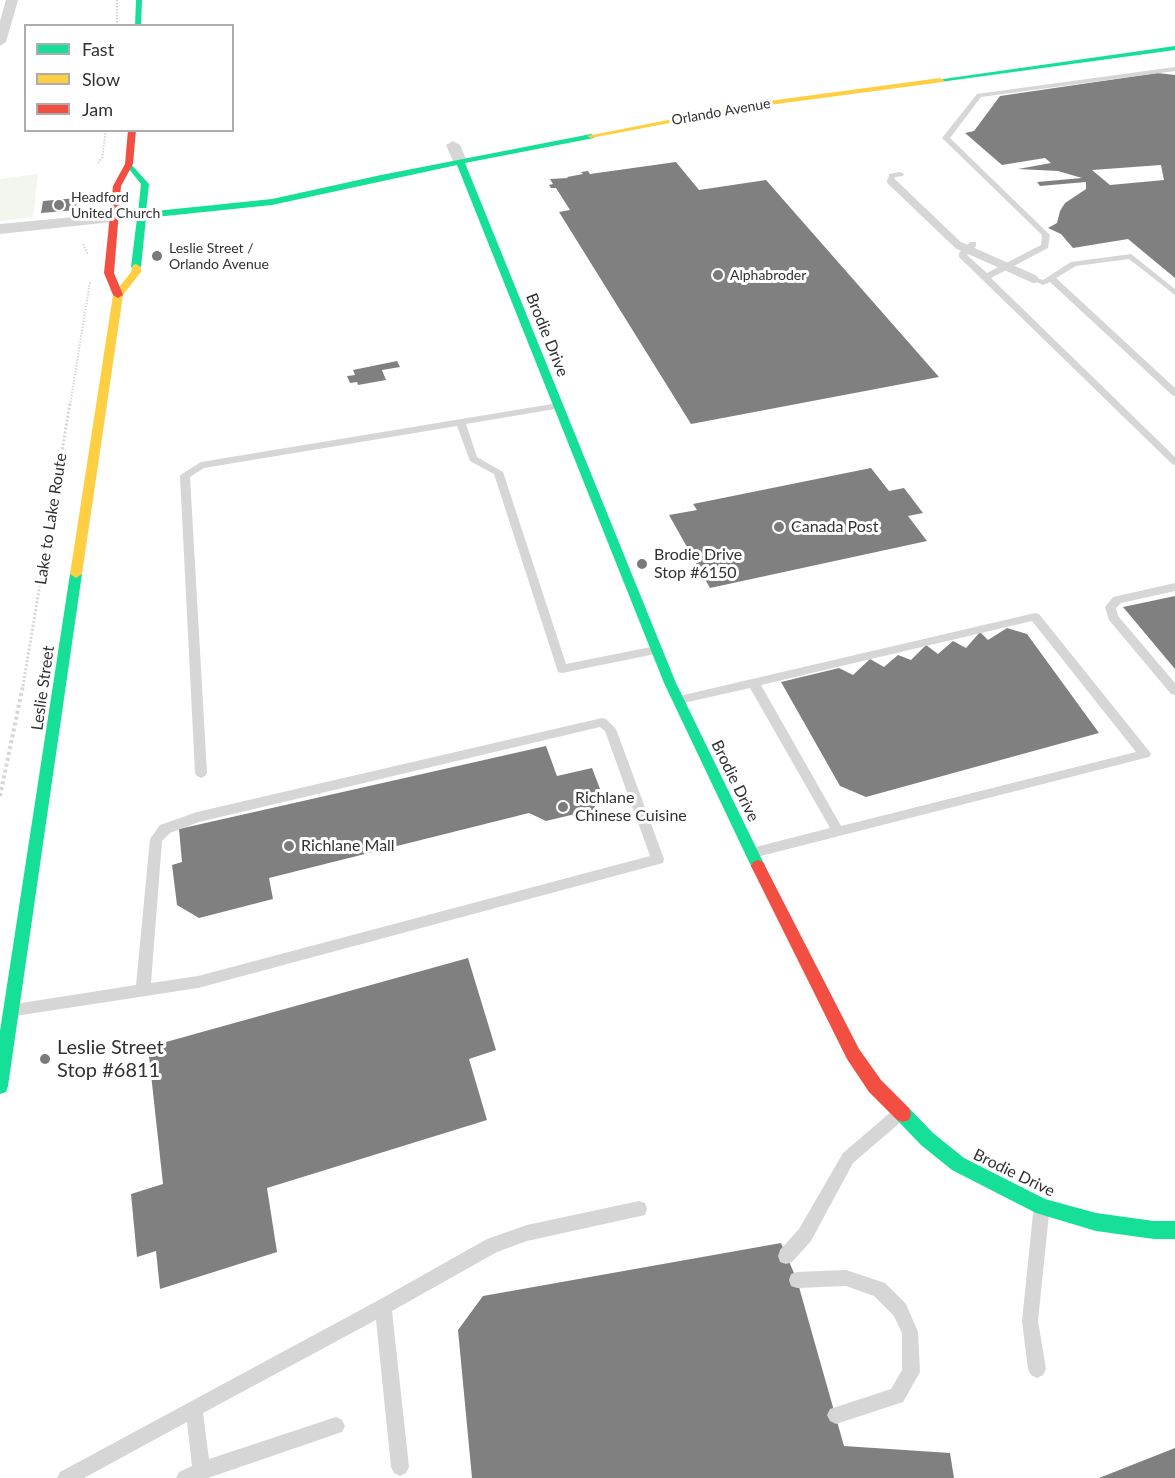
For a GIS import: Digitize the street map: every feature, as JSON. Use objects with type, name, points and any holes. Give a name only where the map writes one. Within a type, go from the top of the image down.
[{"type":"street","points":[[0,42],[12,0]]},
{"type":"street","points":[[138,24],[139,0]]},
{"type":"street","name":"Orlando Avenue","points":[[115,223],[254,211],[272,202],[345,184],[754,105],[1175,48]]},
{"type":"street","name":"Leslie Street","points":[[0,1086],[118,295],[109,273],[117,186],[129,164],[132,132]]},
{"type":"street","points":[[453,145],[460,161]]},
{"type":"street","name":"Brodie Drive","points":[[460,161],[678,700],[752,853],[854,1054],[875,1086],[900,1114],[958,1164],[1042,1207],[1096,1222],[1154,1230],[1175,1230]]},
{"type":"street","name":"Leslie Street","points":[[118,295],[136,273],[142,220],[145,184],[129,164]]},
{"type":"street","points":[[0,229],[115,223]]},
{"type":"street","points":[[0,237],[115,223]]},
{"type":"lane","points":[[986,277],[1045,246],[1046,236],[946,138],[979,95],[1175,69]]},
{"type":"lane","points":[[900,174],[892,177],[891,181],[958,245],[1043,283],[1074,264],[1131,256],[1175,293]]},
{"type":"lane","points":[[962,255],[973,244]]},
{"type":"lane","points":[[962,255],[997,271]]},
{"type":"lane","points":[[962,255],[1175,462]]},
{"type":"lane","points":[[1051,278],[1175,393]]},
{"type":"lane","points":[[201,773],[185,476],[201,465],[558,406]]},
{"type":"lane","points":[[461,423],[473,459],[498,472],[562,669],[657,650]]},
{"type":"lane","points":[[1175,587],[1117,600],[1110,608],[1113,617],[1175,691]]},
{"type":"lane","points":[[678,700],[1035,617],[1145,754],[752,853]]},
{"type":"lane","points":[[753,682],[838,831]]},
{"type":"lane","points":[[12,1010],[198,982],[658,859],[610,729],[602,722],[197,817],[165,829],[156,839],[143,990]]},
{"type":"lane","points":[[786,1256],[805,1235],[849,1158],[900,1114]]},
{"type":"lane","points":[[1036,1369],[1030,1321],[1042,1207]]},
{"type":"lane","points":[[69,1477],[493,1245],[527,1233],[639,1209]]},
{"type":"lane","points":[[797,1280],[846,1278],[879,1289],[900,1310],[910,1332],[911,1372],[897,1396],[836,1415]]},
{"type":"lane","points":[[383,1307],[400,1467]]},
{"type":"lane","points":[[194,1409],[202,1471]]},
{"type":"lane","points":[[185,1478],[336,1426]]},
{"type":"path","points":[[117,0],[117,24]]},
{"type":"path","points":[[98,163],[102,158],[106,132]]},
{"type":"path","points":[[83,244],[92,266]]},
{"type":"path","name":"Lake to Lake Route","points":[[0,796],[26,670],[90,277]]},
{"type":"shaded area","points":[[38,174],[33,217],[0,221],[0,179]]},
{"type":"building","points":[[1157,73],[1175,75],[1175,278],[1128,239],[1073,248],[1061,234],[1048,228],[1057,223],[1065,203],[1086,189],[1086,182],[1040,186],[1037,182],[1082,178],[1058,171],[1018,169],[1051,163],[1045,158],[1002,165],[965,133],[974,131],[1000,96]],"holes":[[[1161,165],[1164,180],[1110,185],[1092,170]]]},
{"type":"building","points":[[676,162],[699,190],[766,180],[939,377],[691,424],[559,212],[570,210],[556,188],[551,188],[549,185],[553,184],[550,179],[568,178],[583,174],[581,172],[588,171],[590,174]]},
{"type":"building","name":"Headford United Church","points":[[77,198],[76,210],[41,213],[43,201]]},
{"type":"building","points":[[397,361],[400,367],[382,370],[386,380],[358,385],[357,382],[350,383],[347,376],[355,375],[353,370]]},
{"type":"building","points":[[871,468],[889,491],[904,488],[923,513],[908,516],[927,541],[710,588],[669,515],[697,510],[693,504]]},
{"type":"building","points":[[1175,596],[1175,669],[1123,607]]},
{"type":"building","points":[[1007,628],[1027,634],[1099,733],[866,797],[840,786],[781,682],[839,668],[853,675],[870,659],[884,667],[898,655],[911,660],[926,645],[938,654],[953,641],[966,648],[980,632],[988,640]]},
{"type":"building","name":"Richlane Mall","points":[[546,746],[557,776],[592,768],[602,794],[591,797],[596,809],[546,821],[529,813],[269,878],[273,899],[199,918],[177,905],[172,865],[182,862],[179,829]]},
{"type":"building","points":[[468,958],[496,1050],[469,1059],[487,1120],[267,1188],[277,1252],[160,1289],[156,1251],[137,1257],[131,1194],[163,1184],[148,1047]]},
{"type":"building","points":[[781,1243],[797,1280],[844,1446],[950,1453],[954,1478],[472,1478],[458,1330],[483,1296]]},
{"type":"building","points":[[1175,1448],[1175,1478],[1099,1478]]},
{"type":"traffic: fast","points":[[138,24],[139,0]]},
{"type":"traffic: fast","points":[[940,80],[1175,48]]},
{"type":"traffic: fast","points":[[116,218],[272,202],[381,177],[591,136]]},
{"type":"traffic: fast","points":[[460,161],[670,683],[758,866]]},
{"type":"traffic: fast","points":[[129,164],[145,184],[136,267]]},
{"type":"traffic: fast","points":[[0,1086],[76,574]]},
{"type":"traffic: fast","points":[[903,1114],[927,1139],[958,1164],[1042,1207],[1096,1222],[1154,1230],[1175,1230]]},
{"type":"traffic: slow","points":[[591,136],[754,105],[940,80]]},
{"type":"traffic: slow","points":[[76,574],[118,295],[136,272],[136,267]]},
{"type":"traffic: jam","points":[[118,295],[109,273],[117,186],[129,164],[132,132]]},
{"type":"traffic: jam","points":[[758,866],[853,1054],[875,1086],[903,1114]]},
{"type":"place","name":"Headford United Church","points":[[59,205]]},
{"type":"place","name":"Leslie Street / Orlando Avenue","points":[[157,256]]},
{"type":"place","name":"Alphabroder","points":[[718,275]]},
{"type":"place","name":"Canada Post","points":[[779,527]]},
{"type":"place","name":"Brodie Drive Stop #6150","points":[[642,564]]},
{"type":"place","name":"Richlane Chinese Cuisine","points":[[563,807]]},
{"type":"place","name":"Richlane Mall","points":[[289,846]]},
{"type":"place","name":"Leslie Street Stop #6811","points":[[45,1059]]}]
